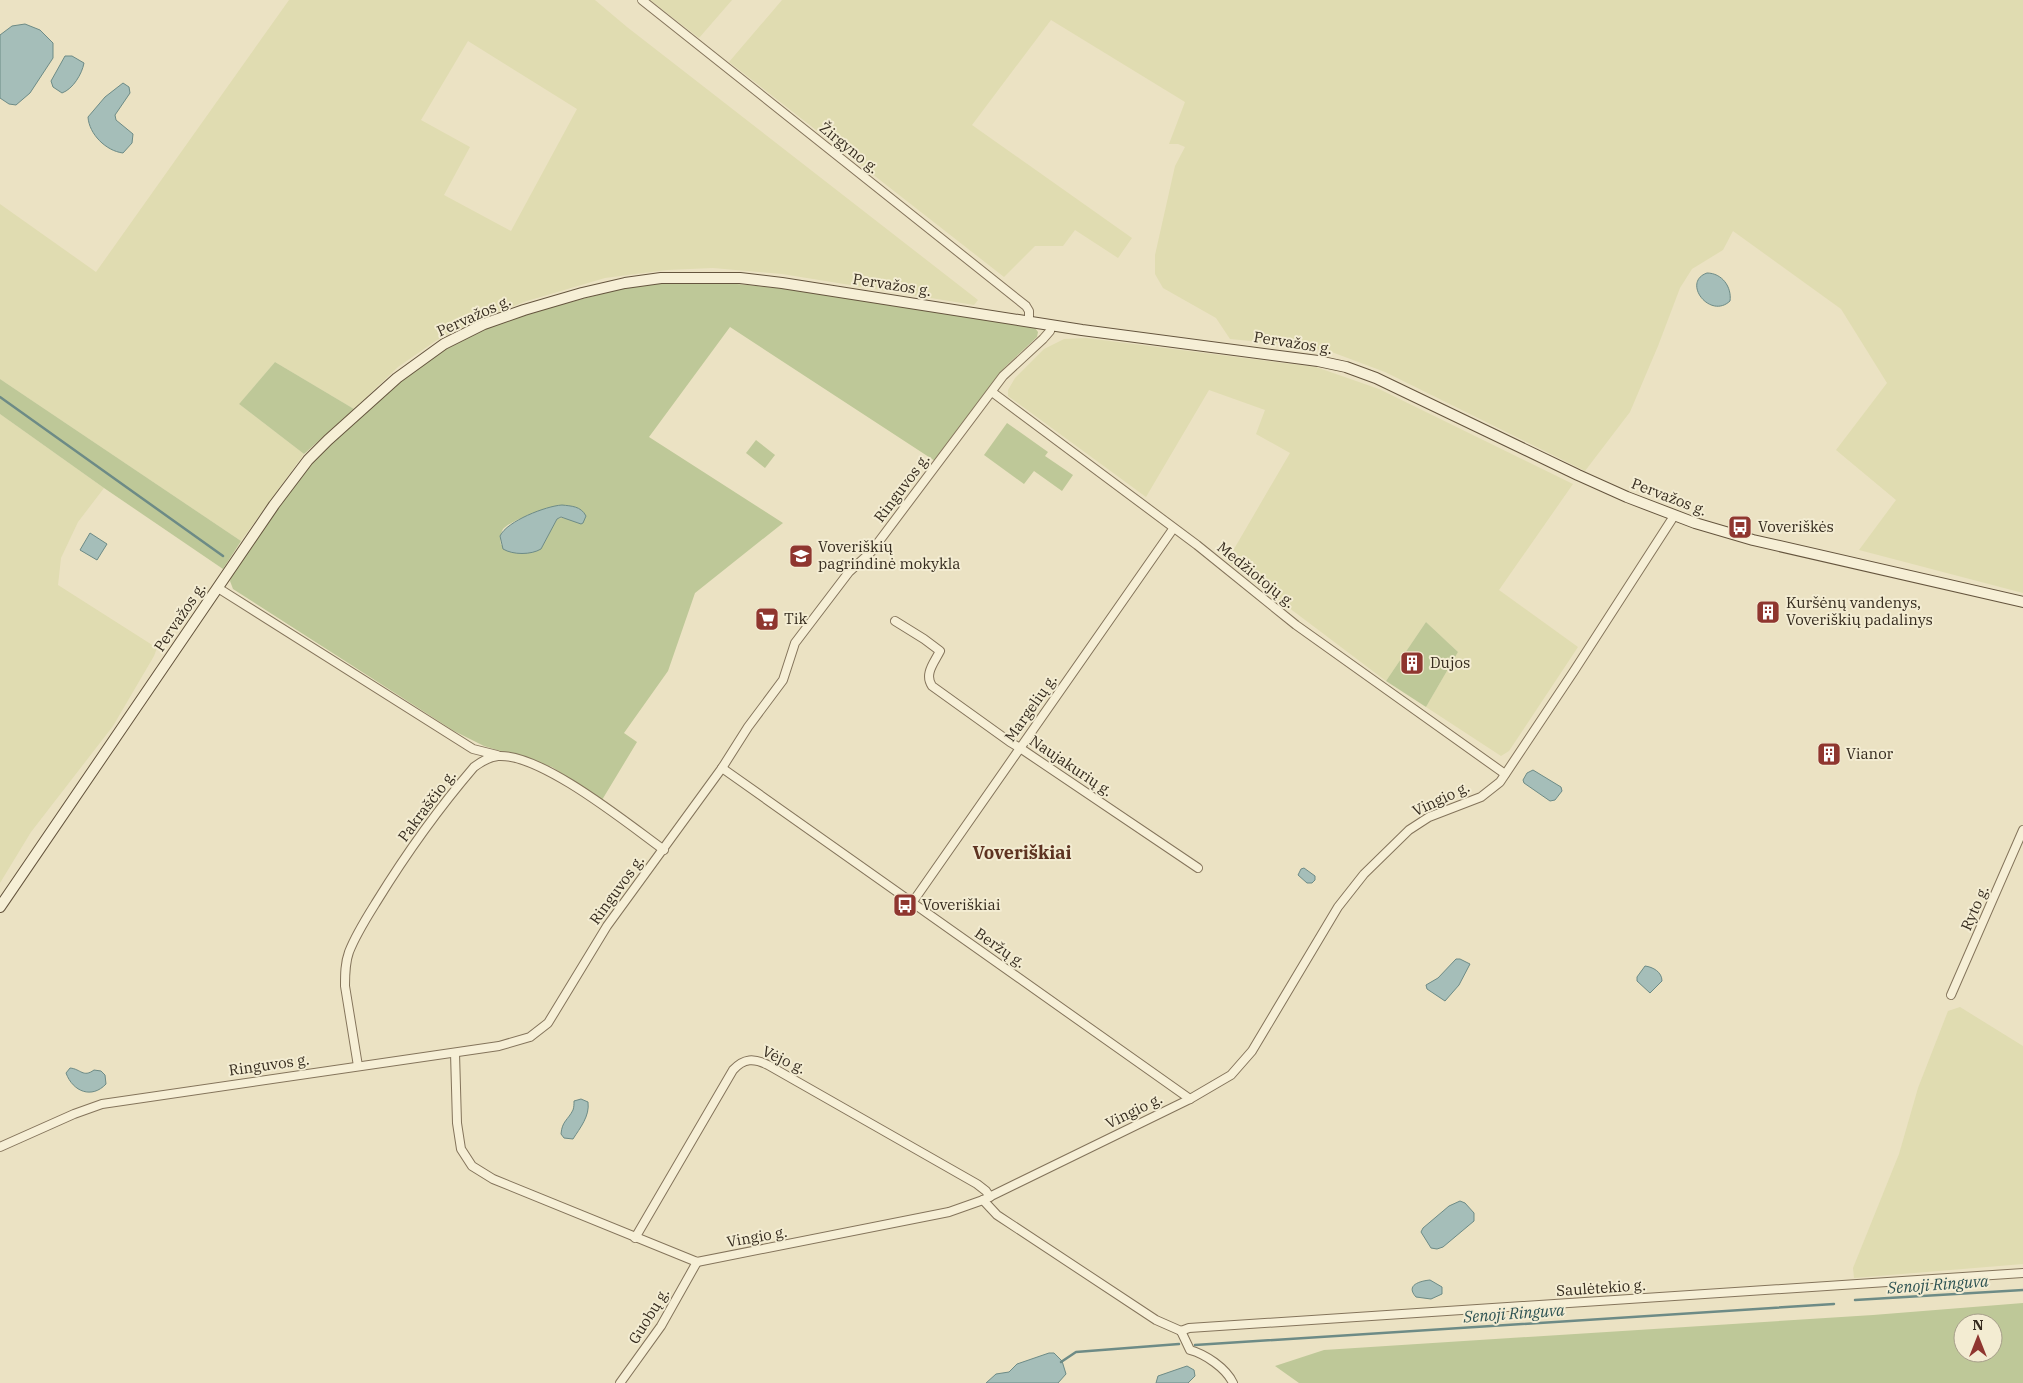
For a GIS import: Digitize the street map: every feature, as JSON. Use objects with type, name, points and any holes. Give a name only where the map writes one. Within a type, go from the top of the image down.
[{"type":"main road","name":"Pervažos g.","points":[[0,907],[308,460],[397,378],[422,358],[464,334],[524,310],[625,283],[661,278],[740,278],[1029,322],[1292,356],[1346,367],[1392,385],[1586,479],[1674,516],[1753,540],[2023,602]]},
{"type":"street","name":"Žirgyno g.","points":[[642,0],[1026,306],[1029,311],[1029,322]]},
{"type":"street","name":"Ringuvos g.","points":[[0,1147],[74,1114],[102,1104],[455,1053],[517,1042],[530,1037],[544,1027],[557,1011],[585,960],[607,926],[664,850],[722,768],[748,727],[783,680],[792,652],[804,631],[849,572],[871,552],[992,392],[1016,363],[1046,335],[1052,325]]},
{"type":"street","name":"Medžiotojų g.","points":[[992,392],[1173,529],[1197,545],[1296,625],[1505,774]]},
{"type":"street","name":"Vingio g.","points":[[697,1262],[949,1212],[986,1198],[1190,1099],[1231,1075],[1252,1051],[1338,907],[1364,874],[1409,830],[1429,817],[1492,790],[1505,774],[1674,516]]},
{"type":"street","name":"Margelių g.","points":[[912,903],[1173,529]]},
{"type":"street","points":[[218,588],[472,748],[526,761],[555,774],[664,850]]},
{"type":"street","name":"Naujakurių g.","points":[[895,621],[940,651],[928,673],[928,680],[932,686],[1010,742],[1198,868]]},
{"type":"street","points":[[472,748],[474,767]]},
{"type":"street","name":"Pakraščio g.","points":[[358,1066],[345,986],[349,951],[356,935],[431,819],[474,767],[490,758],[500,756]]},
{"type":"street","name":"Beržų g.","points":[[722,768],[1190,1099]]},
{"type":"street","name":"Ryto g.","points":[[1952,995],[2023,830]]},
{"type":"street","points":[[455,1053],[459,1138],[466,1157],[472,1166],[493,1179],[697,1262]]},
{"type":"street","name":"Vėjo g.","points":[[635,1238],[733,1070],[738,1064],[752,1059],[768,1065],[976,1184],[986,1191],[986,1198]]},
{"type":"street","points":[[986,1198],[997,1215],[1156,1320],[1181,1331],[1190,1350],[1197,1352],[1222,1369],[1230,1377],[1232,1383]]},
{"type":"street","name":"Guobų g.","points":[[620,1383],[661,1326],[697,1262]]},
{"type":"street","name":"Saulėtekio g.","points":[[1181,1331],[1189,1328],[2023,1273]]},
{"type":"shaded area","points":[[289,0],[595,0],[627,27],[978,300],[974,305],[782,274],[713,268],[667,270],[605,278],[527,301],[474,321],[437,340],[398,367],[354,409],[275,362],[239,404],[304,454],[241,541],[0,379],[0,204],[96,272]],"holes":[[[468,41],[577,109],[511,231],[444,195],[470,147],[421,120]]]},
{"type":"shaded area","points":[[650,0],[732,0],[699,38]]},
{"type":"shaded area","points":[[782,0],[2023,0],[2023,593],[1859,550],[1896,500],[1836,450],[1887,383],[1841,309],[1733,231],[1723,250],[1692,269],[1680,288],[1630,412],[1585,471],[1385,372],[1329,351],[1230,339],[1216,318],[1163,288],[1155,274],[1155,255],[1175,166],[1185,147],[1178,144],[1169,144],[1185,102],[1051,20],[972,125],[1132,238],[1118,258],[1075,230],[1063,246],[1035,246],[1004,277],[729,62]]},
{"type":"shaded area","points":[[1086,338],[1316,367],[1379,389],[1573,484],[1499,590],[1578,647],[1509,751],[1501,756],[1426,707],[1458,652],[1426,622],[1386,681],[1227,561],[1290,453],[1256,434],[1265,410],[1209,390],[1146,497],[1008,396],[1008,390],[1015,378],[1044,349],[1064,339]]},
{"type":"shaded area","points":[[0,414],[104,488],[78,522],[61,558],[58,585],[157,648],[113,726],[31,832],[0,883]]},
{"type":"shaded area","points":[[1960,1007],[2023,1046],[2023,1264],[1854,1278],[1853,1268],[1899,1154],[1918,1088],[1948,1011]]},
{"type":"green space","points":[[691,281],[781,289],[1035,328],[1038,332],[1037,337],[1005,367],[935,461],[730,327],[649,437],[783,523],[695,593],[668,671],[624,733],[637,742],[602,800],[552,767],[484,746],[454,731],[233,589],[230,581],[232,574],[283,497],[312,463],[339,435],[405,377],[439,353],[478,332],[519,316],[638,284]],"holes":[[[562,505],[581,524],[566,518],[557,519],[541,549],[501,545],[501,533],[507,525],[549,508]]]},
{"type":"green space","points":[[275,362],[354,409],[304,454],[239,404]]},
{"type":"green space","points":[[0,379],[241,541],[223,569],[0,414]]},
{"type":"green space","points":[[1007,423],[1048,452],[1045,456],[1073,475],[1062,491],[1034,471],[1024,484],[984,455]]},
{"type":"green space","points":[[756,440],[775,455],[765,468],[746,453]]},
{"type":"green space","points":[[1426,622],[1458,652],[1426,707],[1386,681]]},
{"type":"green space","points":[[2023,1303],[2023,1383],[1299,1383],[1275,1366],[1324,1350],[1873,1315]]},
{"type":"water","points":[[25,24],[40,30],[53,43],[53,58],[30,93],[16,105],[9,104],[0,98],[0,35],[12,26]]},
{"type":"water","points":[[65,56],[72,56],[84,63],[76,81],[62,93],[53,87],[51,81]]},
{"type":"water","points":[[123,83],[129,87],[130,93],[115,115],[116,120],[133,134],[132,143],[123,153],[110,149],[100,141],[92,130],[88,117],[105,97]]},
{"type":"water","points":[[1707,273],[1717,275],[1728,286],[1730,301],[1722,306],[1714,306],[1701,298],[1697,284],[1700,278]]},
{"type":"water","points":[[562,505],[576,507],[581,510],[586,516],[583,523],[561,517],[557,519],[541,549],[522,554],[503,549],[500,536],[510,525],[537,511]]},
{"type":"water","points":[[90,533],[107,544],[97,560],[80,550]]},
{"type":"water","points":[[1533,770],[1561,787],[1562,791],[1555,800],[1550,801],[1524,783],[1523,780],[1527,773]]},
{"type":"water","points":[[1304,868],[1315,876],[1315,880],[1312,883],[1307,883],[1298,875],[1301,869]]},
{"type":"water","points":[[1456,959],[1470,964],[1459,985],[1445,1001],[1427,989],[1426,985],[1438,978]]},
{"type":"water","points":[[1645,966],[1656,971],[1662,978],[1662,981],[1650,993],[1637,981],[1637,977]]},
{"type":"water","points":[[70,1068],[84,1073],[94,1070],[101,1071],[105,1075],[106,1084],[101,1089],[95,1091],[89,1092],[78,1089],[69,1080],[66,1073]]},
{"type":"water","points":[[581,1099],[588,1102],[586,1117],[573,1139],[564,1138],[561,1134],[564,1123],[573,1110],[574,1101]]},
{"type":"water","points":[[1460,1201],[1465,1203],[1474,1213],[1474,1221],[1443,1247],[1431,1248],[1421,1232],[1423,1228],[1449,1206]]},
{"type":"water","points":[[1430,1280],[1442,1287],[1442,1294],[1431,1299],[1416,1297],[1412,1289],[1415,1284]]},
{"type":"water","points":[[1054,1353],[1062,1361],[1066,1374],[1058,1383],[986,1383],[996,1374],[1009,1372],[1017,1364]]},
{"type":"water","points":[[1187,1366],[1194,1370],[1195,1376],[1188,1383],[1156,1383],[1158,1376]]},
{"type":"waterway","points":[[0,397],[223,556]]},
{"type":"waterway","name":"Senoji Ringuva","points":[[1855,1300],[2023,1290]]},
{"type":"waterway","name":"Senoji Ringuva","points":[[1195,1345],[1834,1304]]},
{"type":"waterway","name":"Senoji Ringuva","points":[[1061,1362],[1076,1352],[1179,1344]]},
{"type":"place","name":"Voveriškės","points":[[1740,527]]},
{"type":"place","name":"Voveriškių pagrindinė mokykla","points":[[801,556]]},
{"type":"place","name":"Kuršėnų vandenys, Voveriškių padalinys","points":[[1768,612]]},
{"type":"place","name":"Tik","points":[[767,619]]},
{"type":"place","name":"Dujos","points":[[1412,663]]},
{"type":"place","name":"Vianor","points":[[1829,754]]},
{"type":"place","name":"Voveriškiai","points":[[905,905]]},
{"type":"district","name":"Voveriškiai","points":[[1022,853]]}]
